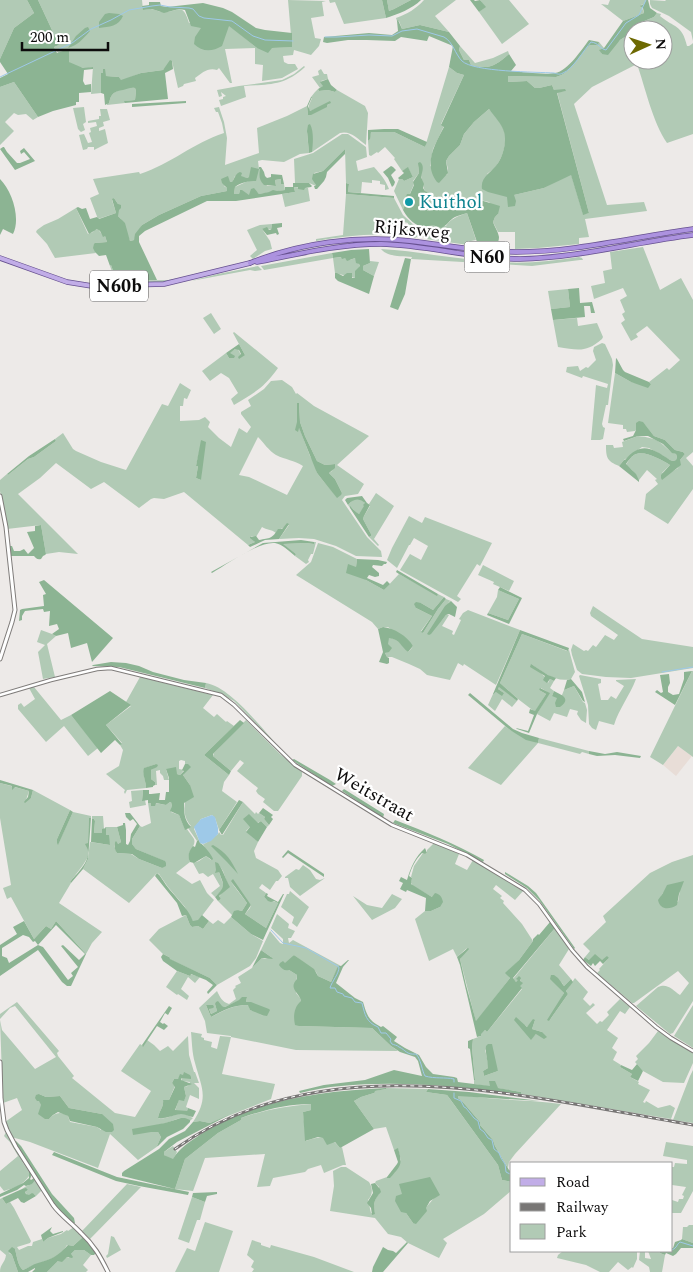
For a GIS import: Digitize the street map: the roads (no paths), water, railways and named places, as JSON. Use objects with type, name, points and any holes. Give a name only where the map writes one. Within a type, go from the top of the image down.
[{"type":"highway","name":"Rijksweg","points":[[250,263],[290,250],[355,239],[392,239],[483,251],[535,252],[575,248],[693,229]]},
{"type":"highway","name":"Rijksweg","points":[[250,263],[342,246],[363,244],[400,246],[493,258],[531,258],[583,253],[693,235]]},
{"type":"main road","name":"Rijksweg","points":[[0,258],[67,282],[92,286],[164,284],[250,263]]},
{"type":"main road","points":[[0,496],[7,536],[14,610],[0,659]]},
{"type":"main road","points":[[0,1062],[0,1091],[3,1118],[12,1140],[53,1205],[60,1214],[81,1232],[98,1252],[108,1272]]},
{"type":"street","name":"Weitstraat","points":[[0,695],[96,669],[111,668],[221,695],[234,705],[295,765],[392,825],[467,855],[513,881],[525,890],[539,904],[572,950],[587,967],[656,1027],[693,1051]]},
{"type":"water","points":[[212,815],[215,817],[218,834],[211,841],[203,844],[200,843],[194,827],[201,819]]},
{"type":"waterway","points":[[325,37],[392,36],[402,31],[417,29],[444,37],[450,42],[462,61],[468,65],[520,72],[559,74],[570,68],[591,42],[606,50],[626,23],[639,15],[646,0]]},
{"type":"waterway","points":[[0,77],[72,43],[91,29],[129,10],[160,5],[189,8],[204,18],[232,21],[253,36],[265,40],[293,41]]},
{"type":"waterway","points":[[662,672],[693,667]]},
{"type":"waterway","points":[[271,930],[283,943],[306,948],[339,967],[330,988],[335,988],[337,992],[344,996],[352,998],[355,1002],[362,1003],[368,1020],[378,1027],[381,1033],[386,1033],[391,1039],[392,1044],[408,1053],[416,1054],[425,1076],[454,1079],[454,1082]]},
{"type":"waterway","points":[[454,1093],[454,1098],[461,1101],[464,1107],[478,1121],[480,1129],[492,1140],[494,1149],[499,1153],[505,1164],[506,1172],[510,1174]]},
{"type":"waterway","points":[[673,1249],[680,1242],[693,1246]]},
{"type":"railway","points":[[175,1149],[233,1116],[295,1096],[361,1087],[428,1086],[495,1092],[693,1125]]},
{"type":"place","name":"Kuithol","points":[[409,202]]}]
